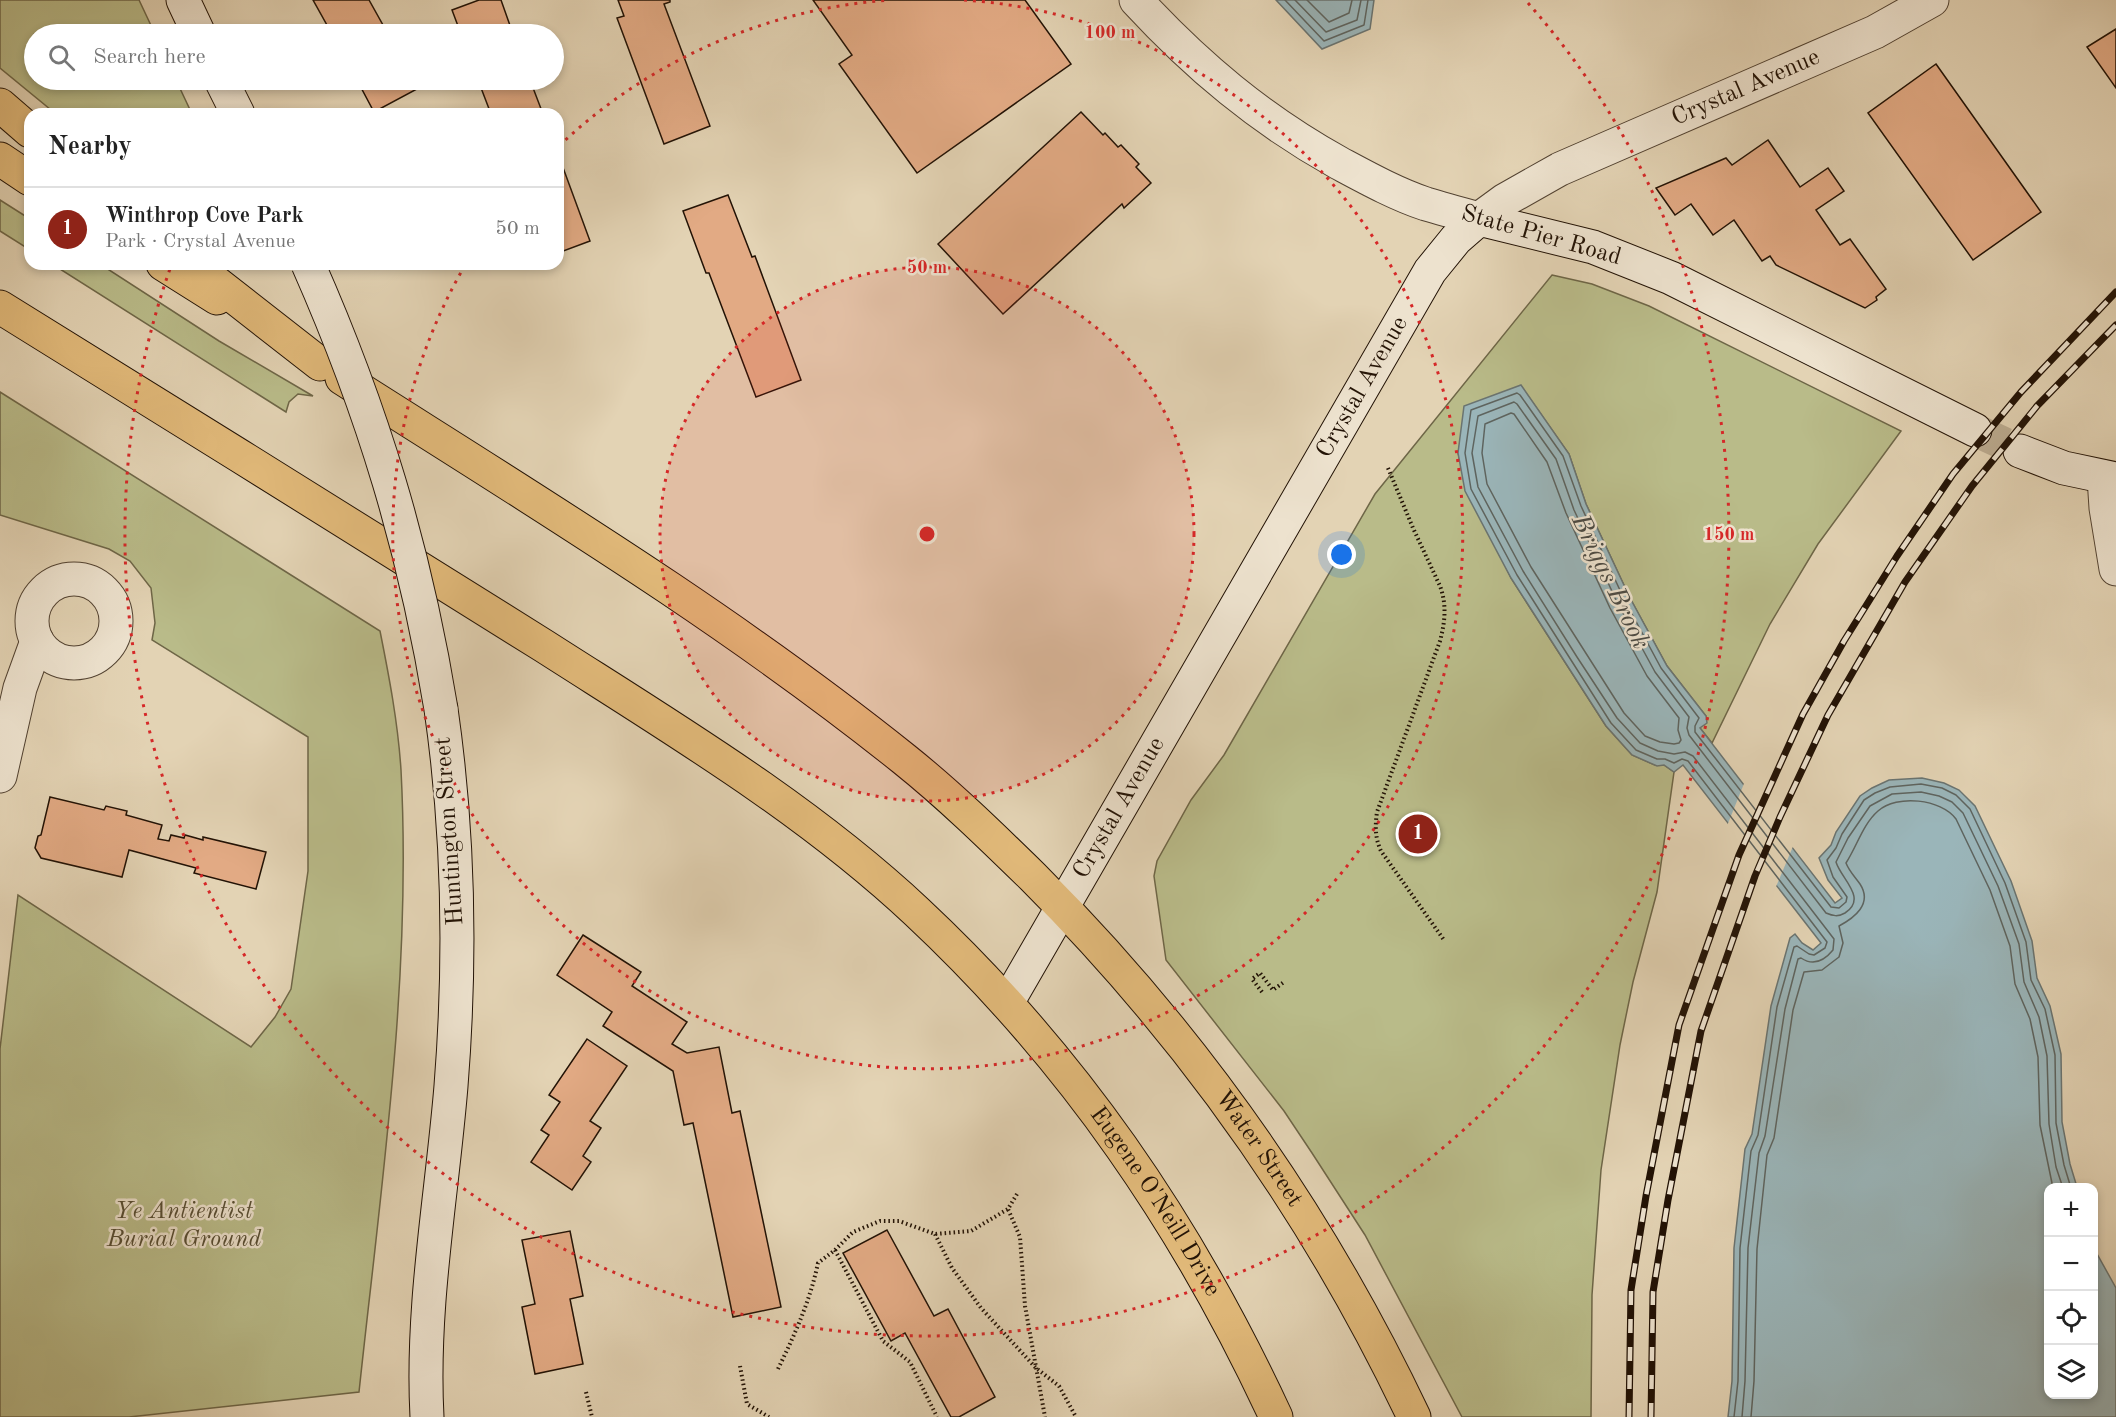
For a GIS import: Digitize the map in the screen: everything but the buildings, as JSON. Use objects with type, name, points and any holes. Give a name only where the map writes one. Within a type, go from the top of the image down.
[{"type":"main road","points":[[183,0],[195,24]]},
{"type":"main road","name":"State Pier Road","points":[[1136,0],[1198,63],[1263,117],[1302,142],[1377,183],[1425,203],[1479,219],[1575,242],[1671,278],[1975,430]]},
{"type":"main road","name":"Crystal Avenue","points":[[1007,1003],[1430,271],[1456,239],[1505,200],[1560,169],[1865,36],[1901,19],[1932,0]]},
{"type":"main road","points":[[226,90],[235,108]]},
{"type":"main road","points":[[0,105],[24,126]]},
{"type":"main road","points":[[0,159],[24,175]]},
{"type":"main road","points":[[172,270],[320,364]]},
{"type":"main road","points":[[200,270],[320,364]]},
{"type":"main road","name":"Huntington Street","points":[[311,270],[348,359],[386,466],[415,574],[441,709],[453,813],[458,937],[456,1006],[451,1086],[430,1283],[427,1417]]},
{"type":"main road","name":"Eugene O'Neill Drive","points":[[0,307],[704,749],[847,852],[916,910],[1007,1003],[1100,1115],[1153,1191],[1207,1280],[1246,1352],[1276,1417]]},
{"type":"main road","name":"Water Street","points":[[320,364],[747,640],[906,761],[983,828],[1119,968],[1176,1036],[1242,1124],[1298,1206],[1349,1291],[1414,1417]]},
{"type":"main road","points":[[2020,451],[2064,468],[2110,478],[2107,519],[2116,569]]},
{"type":"main road","points":[[0,776],[20,688],[37,641]]},
{"type":"path","points":[[1388,468],[1440,586],[1445,616],[1440,641],[1377,812],[1375,824],[1377,842],[1444,940]]},
{"type":"path","points":[[1262,992],[1252,979],[1260,973],[1273,990],[1284,982]]},
{"type":"path","points":[[778,1369],[809,1300],[818,1263],[835,1251],[854,1232],[880,1221],[899,1221],[935,1234],[971,1231],[1008,1209],[1017,1194]]},
{"type":"path","points":[[1008,1209],[1020,1237],[1025,1306],[1045,1417]]},
{"type":"path","points":[[935,1234],[952,1268],[981,1308],[1036,1368],[1059,1386],[1076,1417]]},
{"type":"path","points":[[835,1251],[883,1341],[910,1362],[937,1417]]},
{"type":"path","points":[[740,1366],[747,1404],[769,1417]]},
{"type":"path","points":[[586,1392],[591,1417]]},
{"type":"green space","points":[[0,0],[139,0],[150,24],[24,24],[24,88],[0,68]]},
{"type":"green space","points":[[27,90],[181,90],[189,108],[49,108]]},
{"type":"green space","points":[[0,200],[24,215],[24,246],[0,231]]},
{"type":"green space","points":[[61,270],[109,270],[219,341],[313,396],[298,394],[289,402],[286,412]]},
{"type":"green space","points":[[1552,275],[1592,284],[1649,306],[1901,431],[1818,544],[1770,624],[1712,743],[1700,728],[1706,716],[1667,666],[1630,598],[1586,504],[1569,454],[1521,386],[1461,439],[1458,453],[1463,472],[1511,578],[1606,726],[1632,755],[1655,765],[1664,765],[1674,772],[1657,892],[1633,982],[1620,1045],[1601,1170],[1592,1295],[1591,1417],[1462,1417],[1365,1235],[1312,1153],[1284,1111],[1166,960],[1154,876],[1157,861],[1191,800],[1224,755],[1375,494]]},
{"type":"green space","name":"Ye Antientist Burial Ground","points":[[0,392],[380,631],[400,752],[403,848],[402,926],[385,1159],[359,1392],[129,1417],[0,1417],[0,1049],[18,895],[251,1047],[275,1017],[291,989],[308,871],[308,737],[152,640],[155,623],[151,588],[130,561],[109,549],[0,515]]},
{"type":"water","points":[[1276,0],[1374,0],[1370,29],[1322,49]]},
{"type":"water","name":"Briggs Brook","points":[[1521,385],[1569,454],[1586,504],[1630,598],[1667,666],[1706,716],[1707,723],[1700,728],[1835,903],[1842,898],[1828,880],[1819,858],[1831,845],[1836,832],[1860,796],[1889,780],[1922,778],[1944,783],[1959,790],[1975,806],[2011,881],[2032,941],[2037,978],[2050,1006],[2061,1054],[2062,1122],[2076,1183],[2044,1183],[2044,1399],[2098,1399],[2098,1256],[2116,1288],[2116,1417],[1728,1417],[1732,1381],[1734,1248],[1745,1149],[1752,1134],[1771,1006],[1790,938],[1795,934],[1802,943],[1813,950],[1821,943],[1683,765],[1674,772],[1664,765],[1657,766],[1632,755],[1606,726],[1511,578],[1465,491],[1458,453],[1464,406]]},
{"type":"pier","points":[[1745,781],[1794,844],[1775,889],[1727,826]]},
{"type":"tunnel","points":[[1975,430],[2020,451]]},
{"type":"railway","points":[[1629,1417],[1631,1290],[1646,1196],[1679,1025],[1739,855],[1803,714],[1844,641],[1897,556],[1953,474],[2021,392],[2116,292]]},
{"type":"railway","points":[[1651,1417],[1653,1292],[1668,1200],[1701,1031],[1755,876],[1780,817],[1828,715],[1905,582],[1972,486],[2037,406],[2116,325]]},
{"type":"place","name":"Winthrop Cove Park","points":[[1418,834]]}]
